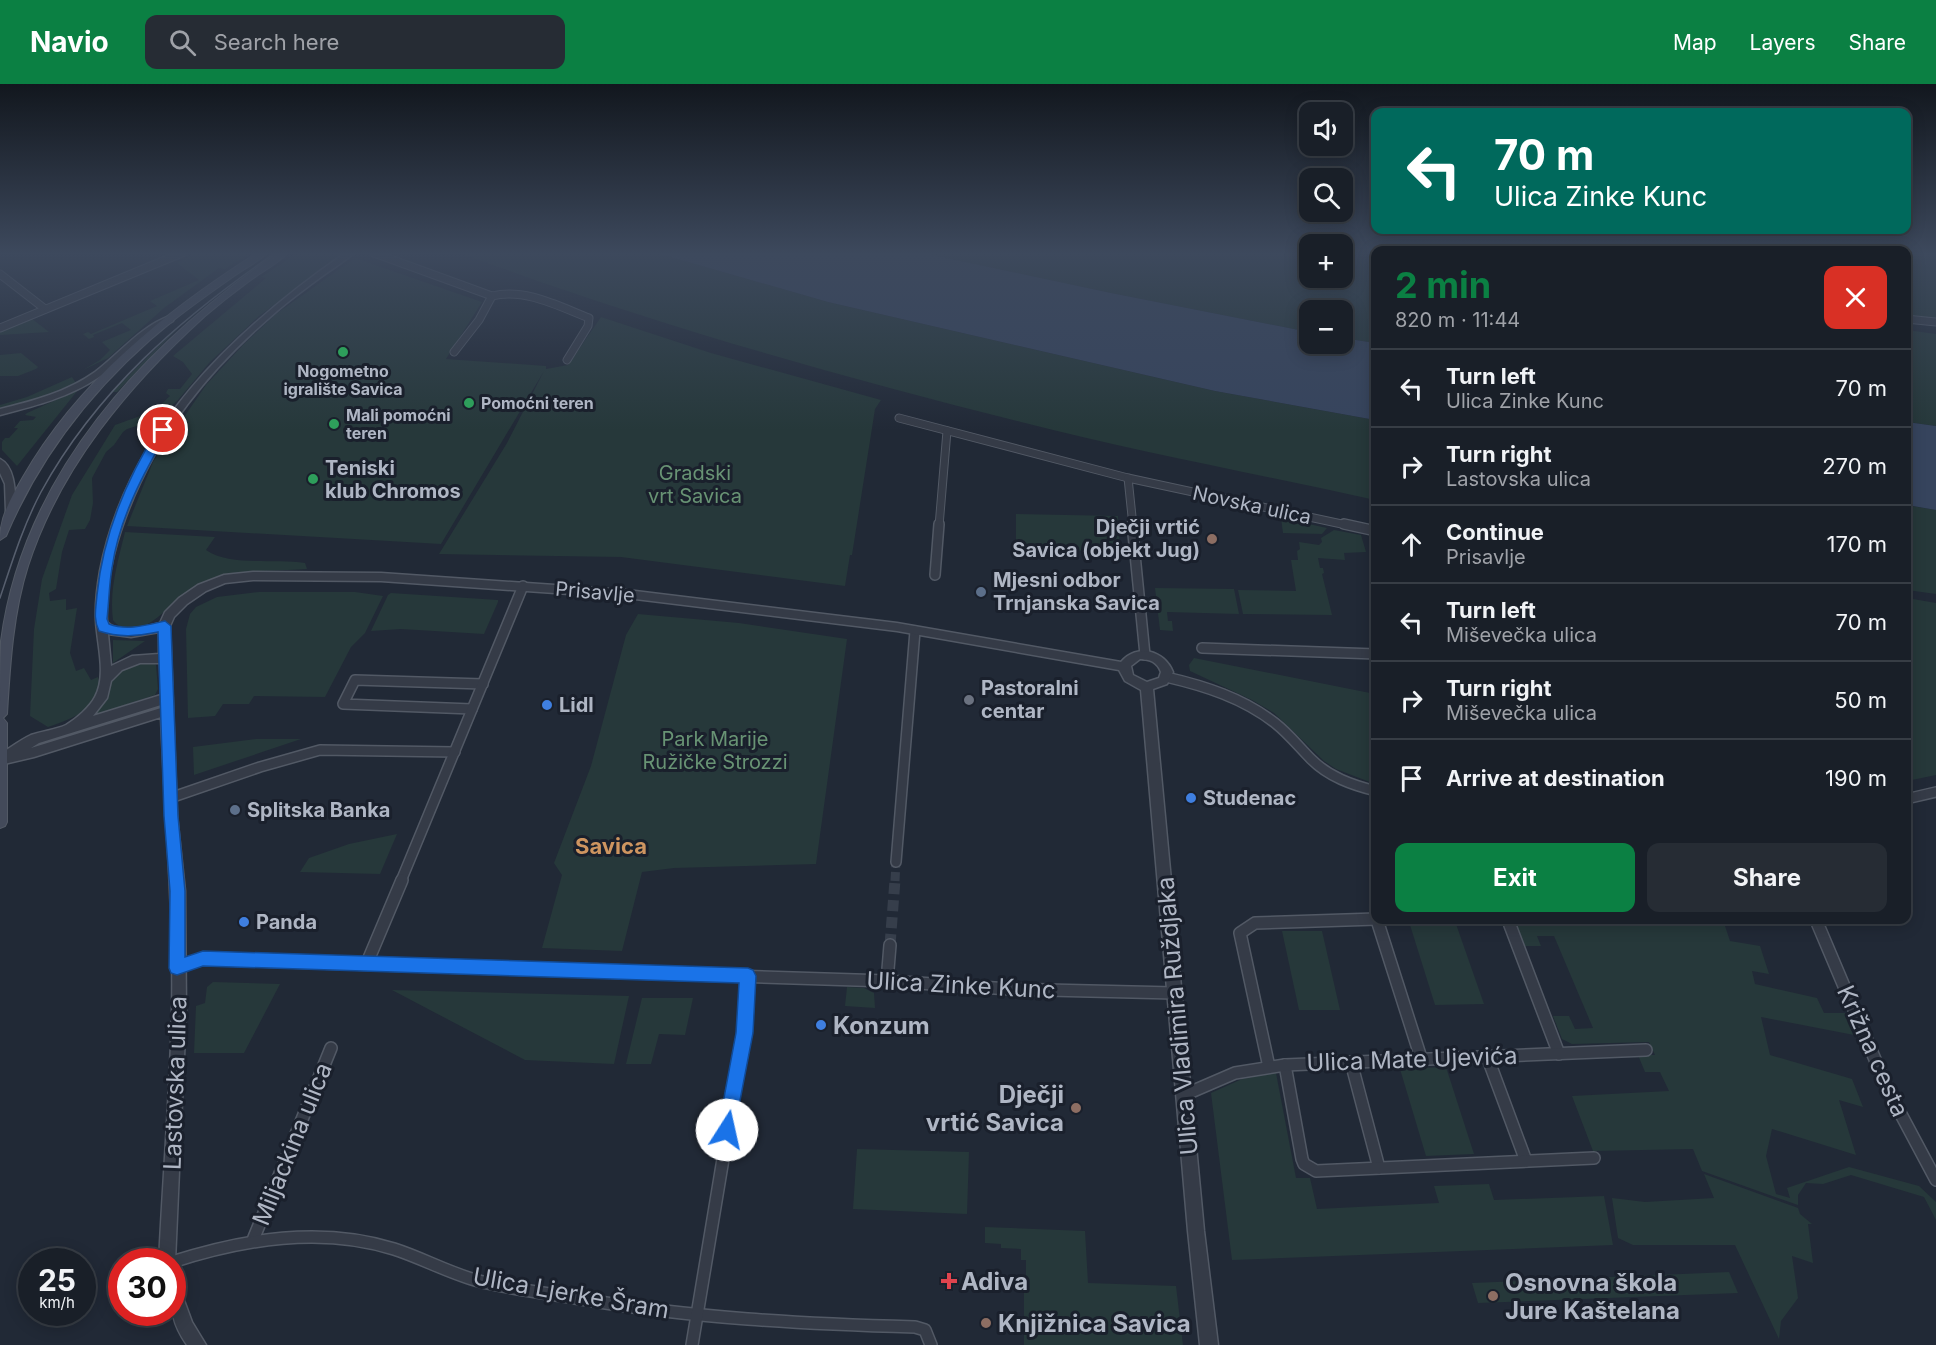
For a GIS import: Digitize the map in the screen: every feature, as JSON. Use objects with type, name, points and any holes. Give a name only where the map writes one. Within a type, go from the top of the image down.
[{"type":"main road","points":[[0,536],[42,454],[85,398],[115,368],[179,312]]},
{"type":"main road","points":[[0,714],[10,617],[17,586],[31,542],[56,491],[104,420],[157,357],[204,312]]},
{"type":"main road","points":[[0,723],[0,822]]},
{"type":"street","points":[[0,328],[38,312]]},
{"type":"street","points":[[69,729],[98,703],[103,693],[106,679],[101,623],[106,566],[119,519],[140,468],[163,430],[231,347],[271,312]]},
{"type":"street","points":[[454,352],[483,312]]},
{"type":"street","points":[[567,360],[588,327],[589,318],[572,312]]},
{"type":"street","points":[[0,412],[57,395],[81,385],[103,370],[146,332],[172,317]]},
{"type":"street","points":[[1911,320],[1936,322]]},
{"type":"street","points":[[899,418],[1128,478],[1145,655]]},
{"type":"street","points":[[935,575],[947,431]]},
{"type":"street","points":[[0,462],[10,484],[11,511]]},
{"type":"street","name":"Novska ulica","points":[[1128,478],[1371,530]]},
{"type":"street","name":"Prisavlje","points":[[165,626],[169,615],[191,594],[213,583],[244,576],[381,577],[638,596],[915,631],[1125,667]]},
{"type":"street","points":[[367,963],[523,586]]},
{"type":"street","points":[[101,623],[107,629],[122,632],[165,626],[167,704]]},
{"type":"street","points":[[896,862],[915,631]]},
{"type":"street","points":[[1202,648],[1371,654]]},
{"type":"street","points":[[1145,655],[1162,662],[1166,667],[1166,677],[1159,684],[1147,687],[1130,680],[1125,667],[1131,658],[1145,655]]},
{"type":"street","points":[[106,679],[116,668],[131,660],[148,657],[165,659]]},
{"type":"street","points":[[1166,677],[1228,695],[1247,705],[1276,724],[1319,767],[1348,782],[1371,789]]},
{"type":"street","points":[[472,709],[343,704],[355,680],[483,684]]},
{"type":"street","name":"Ulica Vladimira Ruždjaka","points":[[1147,687],[1174,993],[1209,1345]]},
{"type":"street","points":[[1,759],[23,744],[69,729],[167,704]]},
{"type":"street","points":[[1,759],[34,752],[167,704]]},
{"type":"street","name":"Lastovska ulica","points":[[166,1248],[178,1057],[178,891],[170,798],[167,704]]},
{"type":"street","points":[[170,798],[260,767],[320,750],[455,752]]},
{"type":"street","points":[[1911,798],[1936,792]]},
{"type":"street","points":[[1269,1067],[1240,933],[1255,923],[1371,919]]},
{"type":"street","points":[[1378,924],[1421,1058]]},
{"type":"street","points":[[1510,924],[1559,1054]]},
{"type":"street","name":"Križna cesta","points":[[1818,924],[1888,1089],[1936,1180]]},
{"type":"street","points":[[887,981],[890,945]]},
{"type":"street","name":"Ulica Zinke Kunc","points":[[177,968],[203,959],[367,963],[1174,993]]},
{"type":"street","points":[[692,1345],[744,1033],[748,976]]},
{"type":"street","name":"Miljackina ulica","points":[[253,1240],[331,1048]]},
{"type":"street","name":"Ulica Mate Ujevića","points":[[1184,1095],[1235,1073],[1285,1065],[1646,1050]]},
{"type":"street","points":[[1487,1056],[1526,1161]]},
{"type":"street","points":[[1350,1062],[1379,1168]]},
{"type":"street","points":[[1285,1065],[1304,1164],[1316,1171],[1594,1158]]},
{"type":"street","name":"Ulica Ljerke Šram","points":[[186,1258],[253,1240],[299,1237],[361,1242],[429,1260],[473,1279],[614,1305],[817,1323],[915,1327],[925,1330],[931,1345]]},
{"type":"street","points":[[185,1326],[197,1345]]},
{"type":"green space","points":[[143,312],[160,312],[108,358],[83,370],[100,360],[110,350],[102,342],[131,330],[122,323],[93,335],[94,337],[89,339],[83,334],[88,332],[91,334]]},
{"type":"green space","points":[[197,312],[178,328],[117,392],[112,392],[177,328]]},
{"type":"green space","points":[[226,312],[265,312],[209,363],[178,400],[156,420],[123,432],[106,452],[92,478],[93,503],[90,520],[85,529],[69,530],[62,552],[56,589],[49,593],[50,601],[66,599],[66,610],[77,608],[70,653],[76,671],[84,668],[91,680],[98,677],[99,687],[97,696],[84,710],[76,716],[48,727],[30,716],[34,629],[42,579],[72,495],[115,425],[154,411],[170,396],[166,393],[168,389],[180,389],[192,374],[183,362],[173,356]]},
{"type":"green space","name":"Gradski vrt Savica","points":[[279,312],[476,312],[446,359],[546,366],[546,369],[568,365],[601,317],[711,353],[881,400],[875,409],[845,586],[621,557],[439,554],[507,443],[544,371],[441,544],[127,526],[153,462],[206,385]]},
{"type":"green space","points":[[632,312],[871,312],[1215,391],[1371,419],[1371,499],[1021,422],[809,366]]},
{"type":"green space","points":[[1207,312],[1299,312],[1299,330]]},
{"type":"green space","points":[[1353,312],[1371,312],[1371,342],[1353,340]]},
{"type":"green space","points":[[1911,312],[1936,312],[1936,319],[1911,316]]},
{"type":"green space","points":[[31,318],[49,332],[0,335],[0,331]]},
{"type":"green space","points":[[1911,331],[1936,334],[1936,426],[1911,423]]},
{"type":"green space","points":[[21,353],[38,367],[18,376],[0,376],[0,355]]},
{"type":"green space","points":[[72,377],[76,383],[28,402],[0,409],[0,405],[27,397]]},
{"type":"green space","points":[[78,390],[17,466],[2,450],[2,442],[5,438],[9,438],[18,428],[14,428],[20,421],[33,420],[36,417],[25,415],[27,413]]},
{"type":"green space","points":[[1911,506],[1936,510],[1936,594],[1911,591]]},
{"type":"green space","points":[[1016,514],[1118,516],[1120,552],[1016,549]]},
{"type":"green space","points":[[1281,518],[1327,528],[1322,534],[1283,533]]},
{"type":"green space","points":[[1334,530],[1361,535],[1366,552],[1344,553],[1345,560],[1318,558],[1320,568],[1323,568],[1324,573],[1322,574],[1332,615],[1243,614],[1238,590],[1296,591],[1291,560],[1298,560],[1299,542],[1319,545],[1322,542],[1321,538]]},
{"type":"green space","points":[[125,532],[215,537],[206,550],[216,555],[240,560],[305,563],[307,569],[247,572],[217,577],[190,590],[146,625],[128,629],[119,626],[113,620],[112,609],[115,576]]},
{"type":"green space","points":[[1155,588],[1234,589],[1239,614],[1167,612],[1168,621],[1172,621],[1173,631],[1160,630]]},
{"type":"green space","points":[[259,592],[355,592],[383,596],[365,633],[351,647],[325,697],[254,696],[249,704],[223,704],[215,716],[188,718],[186,629],[190,614],[196,607],[217,597]]},
{"type":"green space","points":[[391,593],[498,600],[498,602],[484,634],[401,629],[371,631]]},
{"type":"green space","points":[[1911,599],[1936,603],[1936,775],[1911,780]]},
{"type":"green space","name":"Park Marije Ružičke Strozzi","points":[[638,614],[739,623],[847,639],[816,864],[674,868],[642,872],[622,951],[542,948],[562,875],[554,863],[591,766],[626,635]]},
{"type":"green space","points":[[113,640],[145,641],[113,663]]},
{"type":"green space","points":[[1194,658],[1371,693],[1371,782],[1336,769],[1324,761],[1274,713],[1190,671],[1189,665]]},
{"type":"green space","points":[[153,662],[156,665],[158,689],[155,695],[92,716],[113,676],[131,663]]},
{"type":"green space","points":[[256,739],[301,739],[194,775],[193,747]]},
{"type":"green space","points":[[397,834],[380,874],[300,872],[309,858],[349,844]]},
{"type":"green space","points":[[1456,924],[1484,1004],[1435,1005],[1410,925]]},
{"type":"green space","points":[[1516,924],[1724,924],[1730,941],[1760,946],[1769,974],[1752,971],[1755,984],[1817,998],[1824,1013],[1845,1013],[1854,1035],[1761,1017],[1770,1055],[1852,1079],[1863,1107],[1839,1100],[1856,1155],[1772,1129],[1766,1156],[1776,1194],[1790,1198],[1787,1188],[1849,1167],[1919,1186],[1936,1202],[1936,1220],[1924,1197],[1851,1175],[1823,1184],[1806,1183],[1798,1195],[1798,1205],[1702,1171],[1693,1149],[1593,1151],[1572,1096],[1669,1091],[1660,1072],[1645,1072],[1638,1055],[1655,1055],[1649,1042],[1572,1044],[1562,1039],[1553,1016],[1569,1016],[1575,1029],[1593,1028],[1554,936],[1537,936],[1541,946],[1525,946]]},
{"type":"green space","points":[[1282,931],[1322,931],[1340,1010],[1299,1010]]},
{"type":"green space","points":[[213,982],[280,984],[244,1053],[194,1053],[196,1006],[205,1003],[207,987]]},
{"type":"green space","points":[[847,987],[864,988],[874,993],[875,1008],[845,1006]]},
{"type":"green space","points":[[392,990],[629,996],[614,1064],[525,1060]]},
{"type":"green space","points":[[642,998],[693,998],[685,1035],[659,1034],[651,1064],[626,1064]]},
{"type":"green space","points":[[1446,1067],[1474,1154],[1426,1156],[1400,1069]]},
{"type":"green space","points":[[1276,1073],[1296,1178],[1310,1178],[1317,1209],[1439,1203],[1434,1186],[1489,1184],[1494,1200],[1604,1196],[1613,1245],[1232,1260],[1211,1093],[1242,1079]]},
{"type":"green space","points":[[857,1149],[969,1152],[967,1214],[853,1209]]},
{"type":"green space","points":[[1704,1174],[1798,1208],[1800,1214],[1812,1224],[1808,1224],[1813,1263],[1792,1256],[1798,1298],[1781,1321],[1779,1339],[1735,1245],[1633,1245],[1618,1238],[1612,1198],[1645,1202],[1714,1198]]},
{"type":"green space","points":[[985,1227],[1085,1231],[1088,1283],[1176,1286],[1183,1345],[1024,1345],[1026,1260],[1021,1260],[1021,1249],[1001,1248],[1001,1244],[985,1243]]},
{"type":"green space","points":[[1729,1272],[1738,1293],[1478,1303],[1472,1283]]},
{"type":"water","points":[[871,312],[1207,312],[1299,330],[1299,354],[1353,354],[1353,340],[1371,342],[1371,419],[1215,391]]},
{"type":"water","points":[[1911,423],[1936,426],[1936,510],[1911,506]]},
{"type":"tunnel","points":[[895,881],[896,862]]},
{"type":"tunnel","points":[[890,945],[895,880]]},
{"type":"tram line","points":[[0,598],[29,518],[63,455],[115,389],[144,359],[197,312]]},
{"type":"place","name":"Nogometno igralište Savica","points":[[343,352]]},
{"type":"place","name":"Pomoćni teren","points":[[469,403]]},
{"type":"place","name":"Mali pomoćni teren","points":[[334,424]]},
{"type":"place","name":"Teniski klub Chromos","points":[[313,479]]},
{"type":"place","name":"Dječji vrtić Savica (objekt Jug)","points":[[1212,539]]},
{"type":"place","name":"Mjesni odbor Trnjanska Savica","points":[[981,592]]},
{"type":"place","name":"Pastoralni centar","points":[[969,700]]},
{"type":"place","name":"Lidl","points":[[547,705]]},
{"type":"place","name":"Studenac","points":[[1191,798]]},
{"type":"place","name":"Splitska Banka","points":[[235,810]]},
{"type":"place","name":"Panda","points":[[244,922]]},
{"type":"place","name":"Konzum","points":[[821,1025]]},
{"type":"place","name":"Dječji vrtić Savica","points":[[1076,1108]]},
{"type":"place","name":"Adiva","points":[[949,1281]]},
{"type":"place","name":"Osnovna škola Jure Kaštelana","points":[[1493,1296]]},
{"type":"place","name":"Knjižnica Savica","points":[[986,1323]]},
{"type":"district","name":"Savica","points":[[611,846]]},
{"type":"route","points":[[163,430],[140,468],[119,519],[106,566],[101,623],[110,631],[116,632],[139,631],[165,626],[171,816],[178,891],[177,968],[194,960],[203,959],[748,976],[744,1033],[727,1130]]}]
